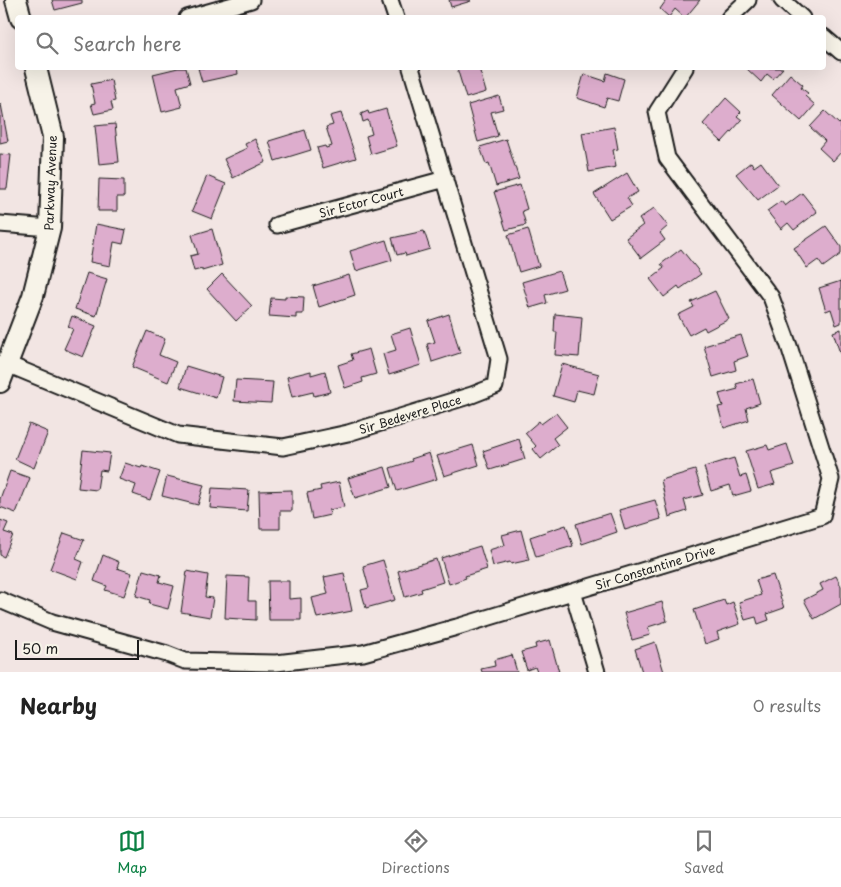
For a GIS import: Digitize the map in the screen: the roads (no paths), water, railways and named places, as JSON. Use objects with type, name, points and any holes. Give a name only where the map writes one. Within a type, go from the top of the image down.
[{"type":"street","points":[[16,0],[20,15]]},
{"type":"street","points":[[198,15],[251,0]]},
{"type":"street","points":[[390,0],[395,15]]},
{"type":"street","points":[[732,15],[748,0]]},
{"type":"street","points":[[782,0],[799,15]]},
{"type":"street","points":[[826,39],[841,52]]},
{"type":"street","name":"Parkway Avenue","points":[[4,373],[33,296],[50,228],[53,137],[36,70]]},
{"type":"street","name":"Sir Bedevere Place","points":[[4,373],[178,435],[283,447],[348,433],[472,395],[495,386],[499,359],[412,70]]},
{"type":"street","name":"Sir Constantine Drive","points":[[0,600],[52,622],[167,654],[185,667],[276,663],[363,653],[457,628],[822,516],[831,479],[789,346],[771,297],[667,158],[658,112],[684,70]]},
{"type":"street","name":"Sir Ector Court","points":[[277,226],[445,179]]},
{"type":"street","points":[[0,224],[50,228]]},
{"type":"street","points":[[573,592],[597,672]]}]
